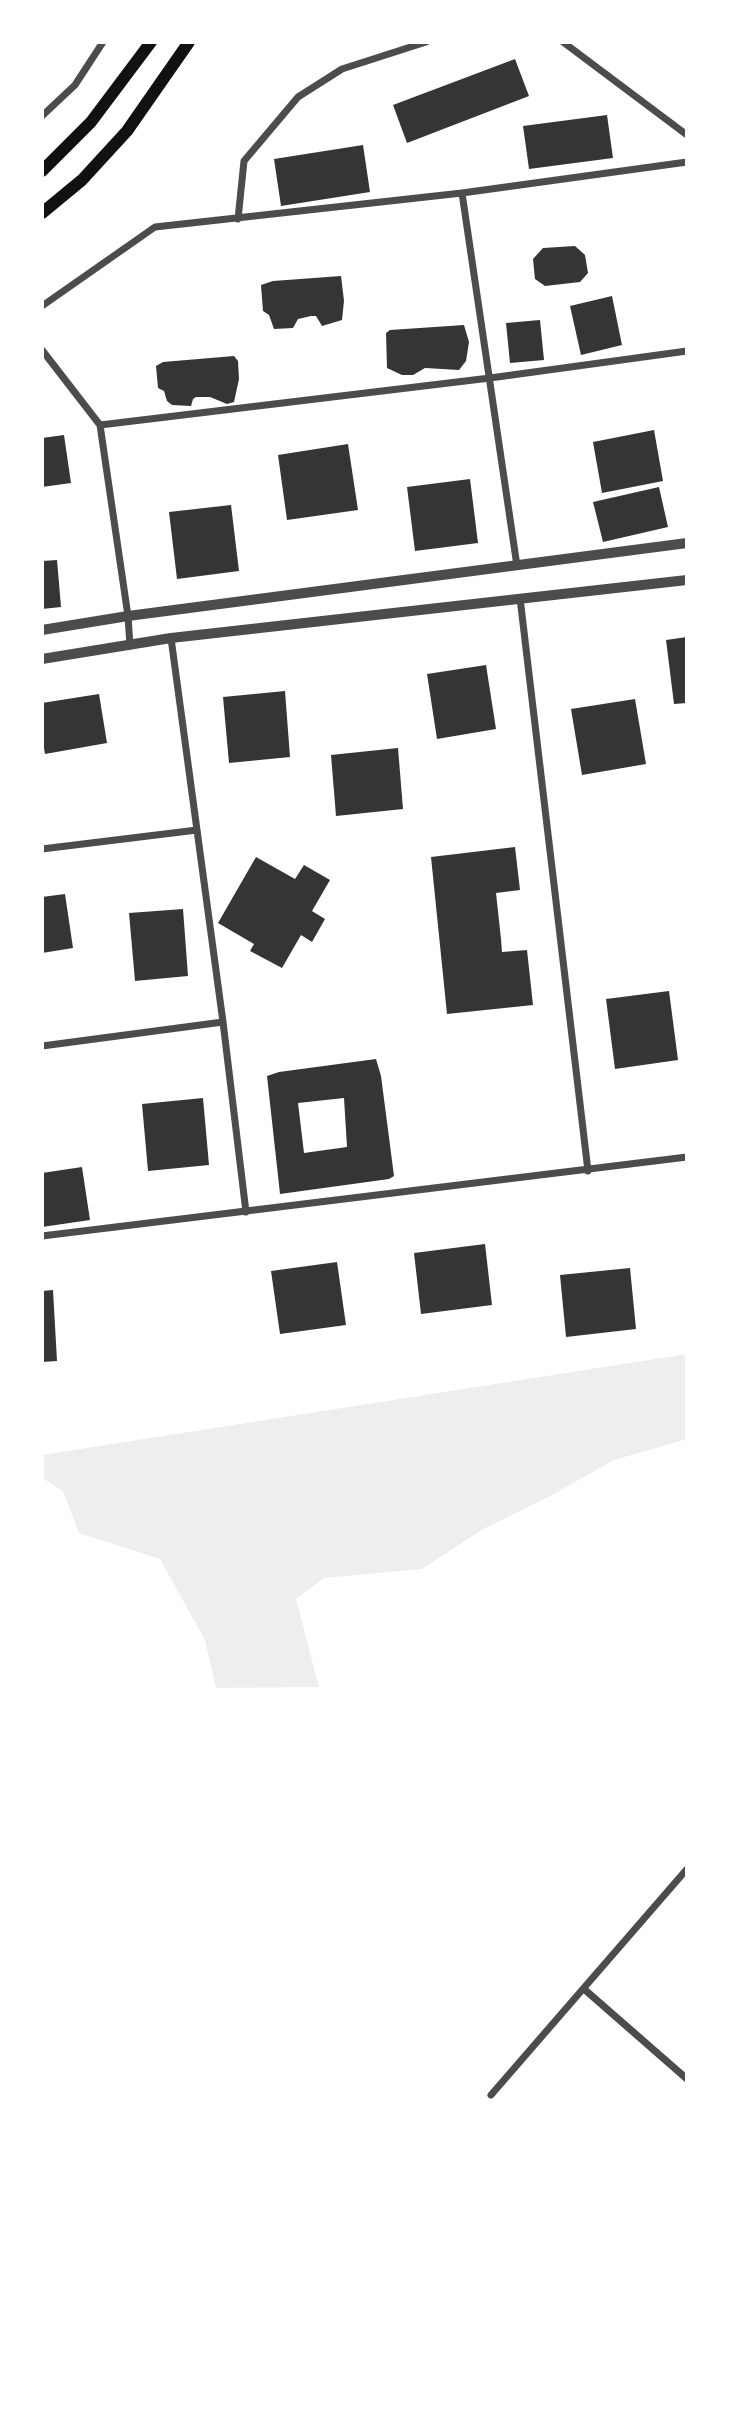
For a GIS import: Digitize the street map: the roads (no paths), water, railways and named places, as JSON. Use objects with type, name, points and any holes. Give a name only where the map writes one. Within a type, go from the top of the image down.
[{"type":"main road","points":[[42,171],[91,122],[151,42]]},
{"type":"main road","points":[[42,213],[82,180],[127,131],[189,42]]},
{"type":"street","points":[[42,116],[75,85],[103,42]]},
{"type":"street","points":[[238,219],[244,161],[298,97],[342,69],[426,42]]},
{"type":"street","points":[[563,42],[687,135]]},
{"type":"street","points":[[42,306],[155,227],[462,193],[687,162]]},
{"type":"street","points":[[462,193],[517,566]]},
{"type":"street","points":[[42,350],[100,425],[130,646]]},
{"type":"street","points":[[100,425],[490,378],[687,351]]},
{"type":"street","points":[[42,631],[128,616],[687,544]]},
{"type":"street","points":[[42,659],[171,638],[687,580]]},
{"type":"street","points":[[520,598],[588,1171]]},
{"type":"street","points":[[171,638],[246,1212]]},
{"type":"street","points":[[42,849],[197,830]]},
{"type":"street","points":[[42,1046],[223,1022]]},
{"type":"street","points":[[42,1236],[687,1157]]},
{"type":"street","points":[[491,2095],[687,1869]]},
{"type":"street","points":[[584,1989],[687,2078]]}]
